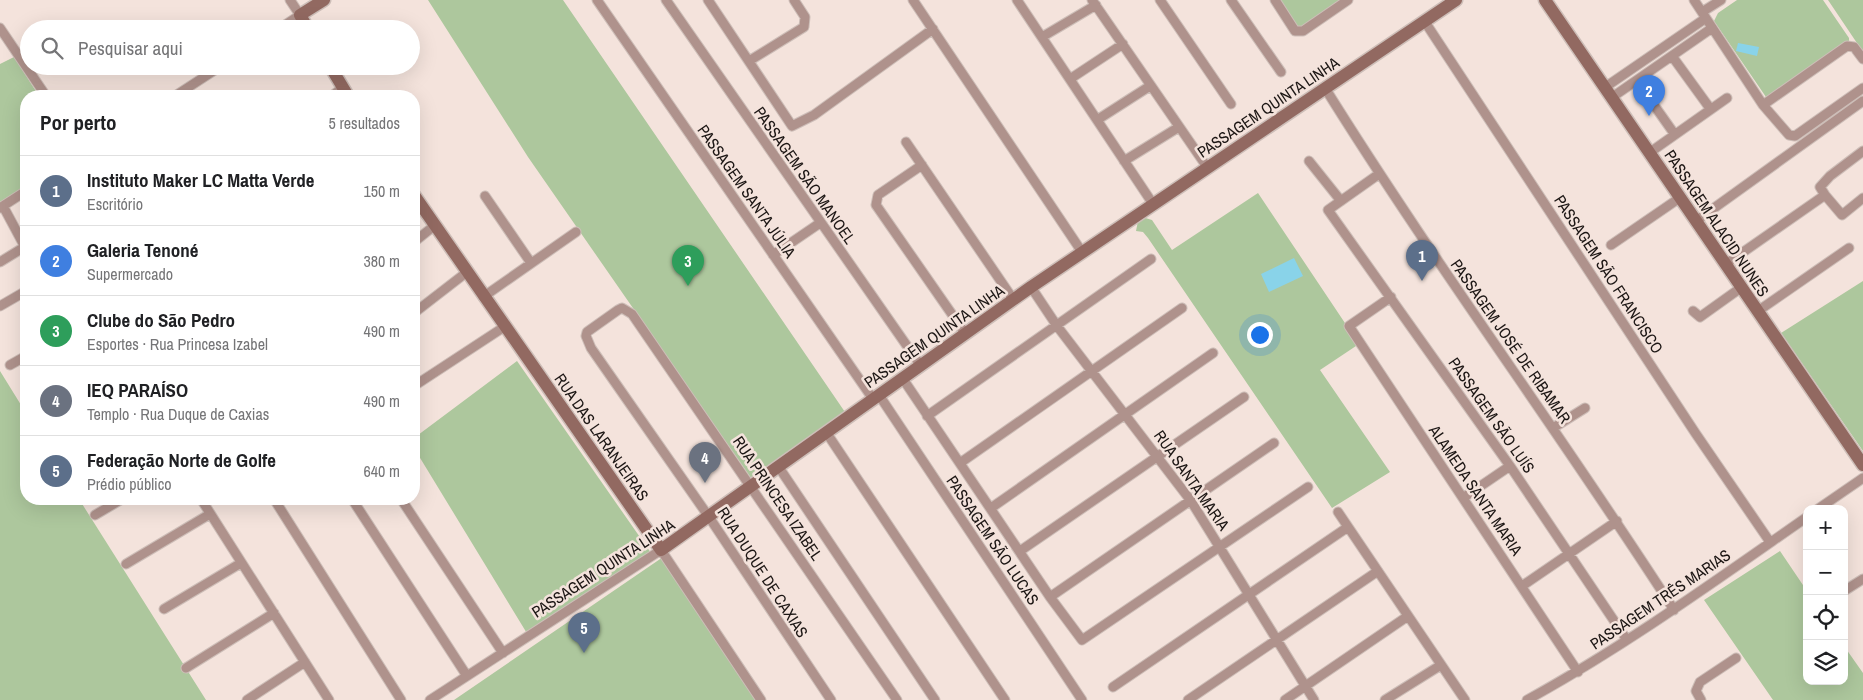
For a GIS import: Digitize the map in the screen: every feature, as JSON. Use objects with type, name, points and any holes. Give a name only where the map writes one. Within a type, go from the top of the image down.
[{"type":"street","points":[[290,0],[303,20]]},
{"type":"street","points":[[292,20],[324,0]]},
{"type":"street","name":"PASSAGEM SANTA JÚLIA","points":[[597,0],[773,255],[876,397]]},
{"type":"street","name":"PASSAGEM SÃO MANOEL","points":[[666,0],[921,366]]},
{"type":"street","points":[[708,0],[789,124],[796,126],[933,29]]},
{"type":"street","points":[[749,61],[804,26],[805,17],[794,0]]},
{"type":"street","points":[[913,0],[1082,252]]},
{"type":"street","points":[[1017,0],[1154,204]]},
{"type":"street","points":[[1160,0],[1231,104]]},
{"type":"street","points":[[1231,0],[1281,72]]},
{"type":"street","points":[[1275,0],[1295,31],[1303,31],[1348,0]]},
{"type":"street","name":"PASSAGEM QUINTA LINHA","points":[[430,700],[661,550],[1031,287],[1456,0]]},
{"type":"street","name":"PASSAGEM ALACID NUNES","points":[[1545,0],[1863,465]]},
{"type":"street","points":[[1694,0],[1764,105],[1786,133],[1795,136],[1863,88]]},
{"type":"street","points":[[1608,93],[1721,0]]},
{"type":"street","points":[[1042,37],[1094,2],[1207,167]]},
{"type":"street","name":"PASSAGEM SÃO FRANCISCO","points":[[1425,22],[1696,434],[1770,542]]},
{"type":"street","points":[[0,28],[20,58]]},
{"type":"street","points":[[1608,93],[1637,81],[1712,28]]},
{"type":"street","points":[[1070,79],[1123,44]]},
{"type":"street","points":[[1764,105],[1847,46],[1854,47],[1863,59]]},
{"type":"street","points":[[1672,56],[1709,107]]},
{"type":"street","points":[[32,75],[42,90]]},
{"type":"street","points":[[183,90],[207,75]]},
{"type":"street","points":[[335,75],[344,90]]},
{"type":"street","points":[[1637,81],[1673,132]]},
{"type":"street","points":[[1097,120],[1150,86]]},
{"type":"street","name":"PASSAGEM JOSÉ DE RIBAMAR","points":[[1325,88],[1379,174],[1617,521],[1674,610]]},
{"type":"street","points":[[1649,153],[1727,98]]},
{"type":"street","points":[[1696,221],[1863,101]]},
{"type":"street","points":[[1124,160],[1179,127]]},
{"type":"street","points":[[906,142],[1014,299]]},
{"type":"street","points":[[1863,151],[1821,184],[1825,195],[1842,215],[1863,198]]},
{"type":"street","points":[[1308,161],[1341,201],[1379,174]]},
{"type":"street","points":[[922,165],[878,195],[876,204],[965,333]]},
{"type":"street","points":[[20,195],[1,207],[20,237]]},
{"type":"street","points":[[1726,264],[1825,195]]},
{"type":"street","points":[[485,196],[531,264]]},
{"type":"street","points":[[1611,245],[1681,197]]},
{"type":"street","name":"PASSAGEM SÃO LUÍS","points":[[1341,201],[1328,210],[1510,466],[1627,640]]},
{"type":"street","name":"RUA DAS LARANJEIRAS","points":[[420,204],[504,328],[661,550],[761,700]]},
{"type":"street","points":[[773,255],[820,223]]},
{"type":"street","points":[[420,237],[434,226]]},
{"type":"street","points":[[483,297],[576,232]]},
{"type":"street","points":[[1758,311],[1849,248]]},
{"type":"street","points":[[0,262],[20,250]]},
{"type":"street","points":[[927,416],[1151,258]]},
{"type":"street","points":[[420,309],[467,272]]},
{"type":"street","name":"RUA SANTA MARIA","points":[[1031,287],[1057,326],[1191,501],[1314,700]]},
{"type":"street","points":[[1693,311],[1696,316],[1700,317],[1742,287]]},
{"type":"street","points":[[0,306],[20,294]]},
{"type":"street","name":"ALAMEDA SANTA MARIA","points":[[1391,297],[1349,326],[1578,672]]},
{"type":"street","points":[[960,463],[1182,308]]},
{"type":"street","name":"RUA DUQUE DE CAXIAS","points":[[632,314],[627,310],[618,310],[587,332],[587,341],[709,517],[830,700]]},
{"type":"street","name":"RUA PRINCESA IZABEL","points":[[632,314],[752,485],[897,700]]},
{"type":"street","points":[[420,382],[504,328]]},
{"type":"street","points":[[990,508],[1213,353]]},
{"type":"street","points":[[10,365],[20,359]]},
{"type":"street","points":[[903,379],[1079,638],[1085,639],[1308,487]]},
{"type":"street","name":"PASSAGEM SÃO LUCAS","points":[[876,397],[1082,700]]},
{"type":"street","points":[[1020,552],[1244,397]]},
{"type":"street","points":[[1553,428],[1585,408]]},
{"type":"street","points":[[826,432],[1005,700]]},
{"type":"street","points":[[1050,597],[1274,443]]},
{"type":"street","points":[[778,466],[935,700]]},
{"type":"street","points":[[1463,498],[1510,466]]},
{"type":"street","points":[[1824,505],[1863,478]]},
{"type":"street","points":[[95,515],[112,505]]},
{"type":"street","points":[[205,505],[329,700]]},
{"type":"street","points":[[278,505],[401,700]]},
{"type":"street","points":[[356,505],[467,676]]},
{"type":"street","points":[[405,505],[504,653]]},
{"type":"street","points":[[1338,512],[1465,700]]},
{"type":"street","points":[[126,564],[210,514]]},
{"type":"street","name":"PASSAGEM TRÊS MARIAS","points":[[1527,700],[1578,672],[1674,610],[1803,520]]},
{"type":"street","points":[[1522,586],[1617,521]]},
{"type":"street","points":[[1113,688],[1249,593],[1348,527]]},
{"type":"street","points":[[164,609],[241,563]]},
{"type":"street","points":[[1188,700],[1378,571]]},
{"type":"street","points":[[1848,588],[1863,579]]},
{"type":"street","points":[[186,668],[274,613]]},
{"type":"street","points":[[1285,700],[1408,616]]},
{"type":"street","points":[[1700,700],[1696,691],[1700,682],[1736,658]]},
{"type":"street","points":[[247,700],[305,662]]},
{"type":"street","points":[[1385,700],[1441,665]]},
{"type":"green space","points":[[428,0],[563,0],[847,415],[751,478],[528,157]]},
{"type":"green space","points":[[1277,0],[1342,0],[1298,30]]},
{"type":"green space","points":[[1737,0],[1823,0],[1849,38],[1849,46],[1766,97],[1714,21],[1718,13]]},
{"type":"green space","points":[[1828,0],[1863,0],[1863,52]]},
{"type":"green space","points":[[14,57],[20,66],[20,75],[26,75],[35,90],[20,90],[20,192],[0,205],[0,64]]},
{"type":"green space","points":[[1258,193],[1359,344],[1320,370],[1390,472],[1332,508],[1148,238],[1143,232],[1136,231],[1139,216],[1152,220],[1172,250]]},
{"type":"green space","points":[[1863,281],[1863,451],[1781,333]]},
{"type":"green space","points":[[517,361],[651,553],[528,635],[420,458],[420,434]]},
{"type":"green space","points":[[0,371],[20,403],[20,505],[83,505],[206,700],[0,700]]},
{"type":"green space","points":[[1780,551],[1803,585],[1803,685],[1848,685],[1848,652],[1863,673],[1863,700],[1773,700],[1704,600]]},
{"type":"green space","points":[[666,555],[762,700],[454,700]]},
{"type":"water","points":[[1738,43],[1759,47],[1757,56],[1736,51]]},
{"type":"water","points":[[1294,258],[1303,276],[1269,292],[1261,274]]},
{"type":"place","name":"Galeria Tenoné","points":[[1649,116]]},
{"type":"place","name":"Instituto Maker LC Matta Verde","points":[[1422,281]]},
{"type":"place","name":"Clube do São Pedro","points":[[688,286]]},
{"type":"place","name":"IEQ PARAÍSO","points":[[705,483]]},
{"type":"place","name":"Federação Norte de Golfe","points":[[584,653]]}]
